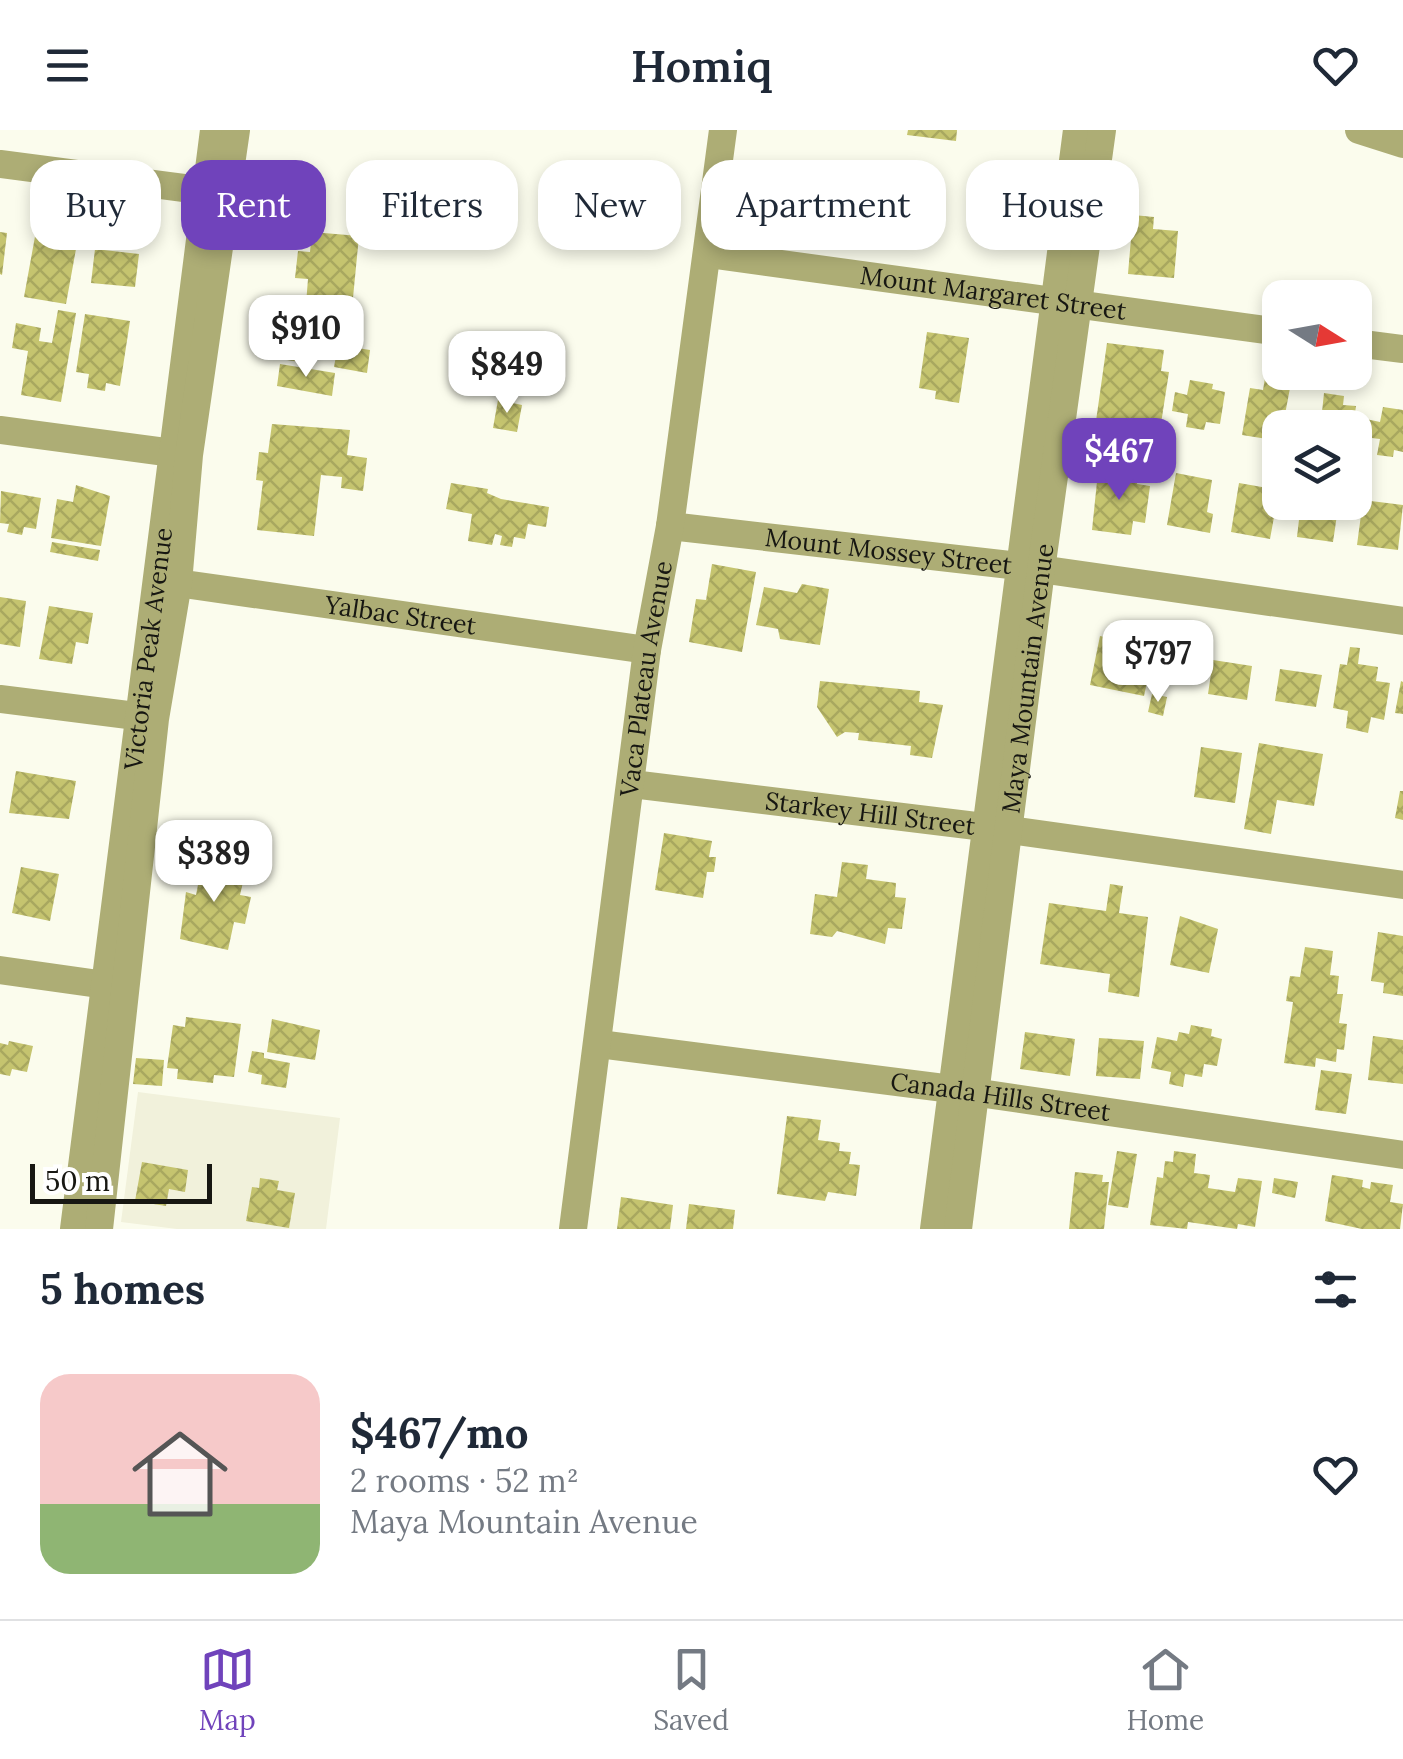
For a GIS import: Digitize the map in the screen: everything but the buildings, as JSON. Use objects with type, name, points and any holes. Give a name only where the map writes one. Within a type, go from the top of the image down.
[{"type":"street","points":[[214,130],[215,160]]},
{"type":"street","points":[[227,160],[236,130]]},
{"type":"street","name":"Vaca Plateau Avenue","points":[[573,1229],[647,650],[670,526],[723,130]]},
{"type":"street","name":"Maya Mountain Avenue","points":[[1068,302],[1077,130]]},
{"type":"street","name":"Maya Mountain Avenue","points":[[934,1229],[963,1092],[1068,302],[1102,130]]},
{"type":"street","points":[[1359,130],[1403,144]]},
{"type":"street","points":[[0,164],[181,187]]},
{"type":"street","points":[[0,430],[180,453],[209,250]]},
{"type":"street","name":"Mount Margaret Street","points":[[708,254],[1262,329]]},
{"type":"street","points":[[1372,344],[1403,349]]},
{"type":"street","name":"Victoria Peak Avenue","points":[[74,1229],[116,986],[180,453]]},
{"type":"street","name":"Mount Mossey Street","points":[[670,526],[1030,568],[1403,621]]},
{"type":"street","name":"Yalbac Street","points":[[167,581],[647,650]]},
{"type":"street","points":[[0,699],[146,717]]},
{"type":"street","name":"Starkey Hill Street","points":[[632,784],[999,829],[1403,886]]},
{"type":"street","points":[[0,970],[116,986],[99,1229]]},
{"type":"street","name":"Canada Hills Street","points":[[599,1044],[1403,1156]]},
{"type":"street","name":"Maya Mountain Avenue","points":[[958,1229],[963,1092]]},
{"type":"shaded area","points":[[138,1092],[340,1118],[326,1229],[177,1229],[121,1222]]}]
